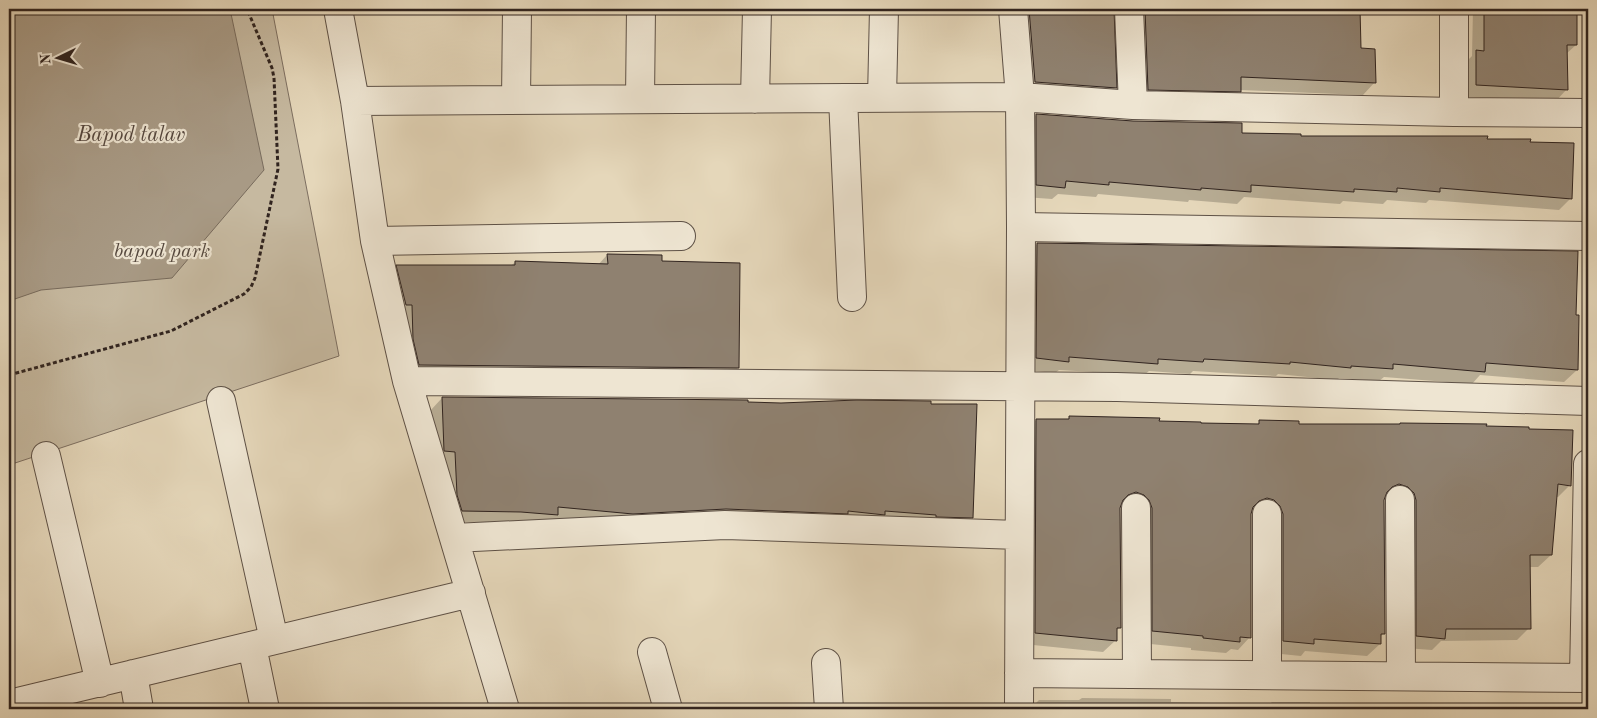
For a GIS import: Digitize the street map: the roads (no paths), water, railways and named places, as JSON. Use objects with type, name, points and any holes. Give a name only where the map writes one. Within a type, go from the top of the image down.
[{"type":"street","points":[[338,9],[355,101],[375,241],[407,381],[506,709]]},
{"type":"street","points":[[516,100],[517,9]]},
{"type":"street","points":[[640,99],[641,9]]},
{"type":"street","points":[[755,98],[757,9]]},
{"type":"street","points":[[882,98],[884,9]]},
{"type":"street","points":[[1014,9],[1020,97],[1021,227],[1019,709]]},
{"type":"street","points":[[1129,9],[1133,105]]},
{"type":"street","points":[[1454,9],[1454,112]]},
{"type":"street","points":[[355,101],[1020,97],[1133,105],[1588,113]]},
{"type":"street","points":[[843,98],[852,297]]},
{"type":"street","points":[[1021,227],[1588,236]]},
{"type":"street","points":[[375,241],[682,236]]},
{"type":"street","points":[[407,381],[1117,387],[1588,401]]},
{"type":"street","points":[[220,401],[263,643],[265,709]]},
{"type":"street","points":[[46,456],[100,682]]},
{"type":"street","points":[[1019,673],[1586,678],[1588,464]]},
{"type":"street","points":[[1400,500],[1402,676]]},
{"type":"street","points":[[1136,508],[1138,674]]},
{"type":"street","points":[[1267,514],[1268,675]]},
{"type":"street","points":[[454,538],[725,526],[1019,535]]},
{"type":"street","points":[[9,704],[471,593]]},
{"type":"street","points":[[652,652],[668,709]]},
{"type":"street","points":[[826,663],[828,709]]},
{"type":"street","points":[[133,674],[139,709]]},
{"type":"water","name":"Bapod talav","points":[[9,9],[230,9],[264,170],[172,278],[41,290],[9,301]]},
{"type":"park label","name":"bapod park","points":[[162,252]]}]
